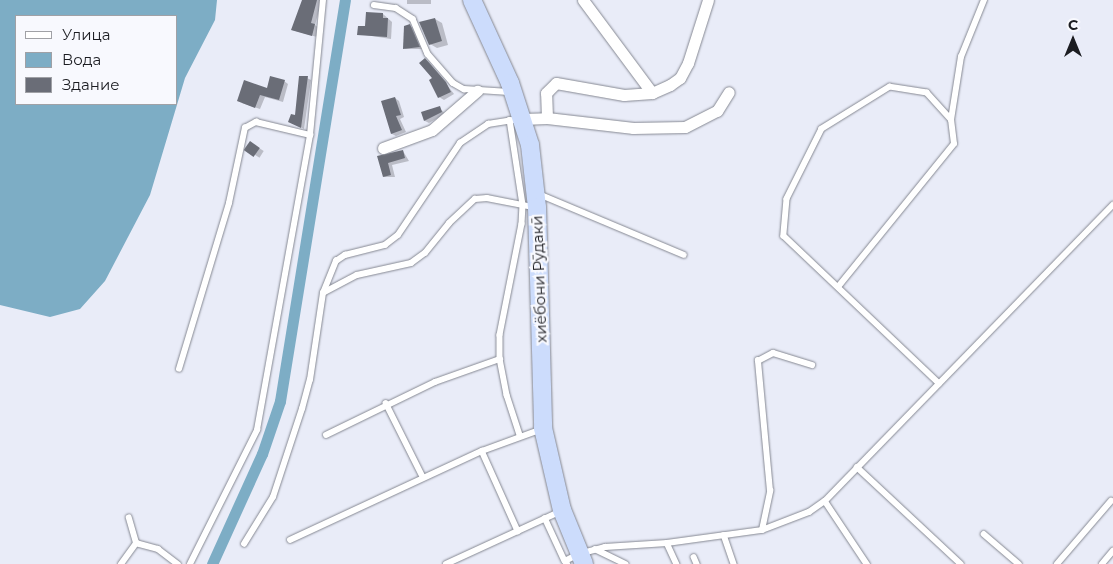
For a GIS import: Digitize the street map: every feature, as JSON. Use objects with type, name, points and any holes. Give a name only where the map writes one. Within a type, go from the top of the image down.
[{"type":"highway","name":"хиёбони Рӯдакӣ","points":[[472,0],[514,92],[516,120],[530,146],[543,428],[562,510],[578,558]]},
{"type":"street","points":[[582,0],[652,93]]},
{"type":"street","points":[[546,118],[546,93],[556,83],[624,95],[652,93],[680,78],[688,63],[708,0]]},
{"type":"street","points":[[383,148],[432,130],[477,91]]},
{"type":"street","points":[[516,120],[546,118],[633,128],[685,127],[717,111],[729,92]]},
{"type":"lane","points":[[190,564],[257,430],[310,135],[323,0]]},
{"type":"lane","points":[[838,287],[954,144],[951,120],[961,57],[984,0]]},
{"type":"lane","points":[[374,5],[406,13],[418,27],[428,54],[453,82],[477,91],[514,92]]},
{"type":"lane","points":[[939,384],[784,236],[787,199],[822,129],[890,87],[928,93],[951,120]]},
{"type":"lane","points":[[244,544],[273,496],[302,409],[312,372],[322,293],[336,261],[345,255],[385,244],[398,235],[460,143],[488,124],[516,120]]},
{"type":"lane","points":[[179,369],[229,203],[245,128],[256,122],[310,135]]},
{"type":"lane","points":[[322,293],[357,275],[411,263],[425,253],[449,223],[475,199],[563,202],[684,255]]},
{"type":"lane","points":[[520,435],[507,395],[500,359],[500,335],[522,224],[532,202]]},
{"type":"lane","points":[[578,558],[762,530],[809,512],[826,501],[1113,205]]},
{"type":"lane","points":[[762,530],[770,492],[758,361],[773,353],[812,365]]},
{"type":"lane","points":[[326,435],[386,403],[477,364],[500,359]]},
{"type":"lane","points":[[386,403],[423,477]]},
{"type":"lane","points":[[290,540],[423,477],[520,435],[543,428]]},
{"type":"lane","points":[[482,451],[518,530]]},
{"type":"lane","points":[[857,467],[961,564]]},
{"type":"lane","points":[[826,501],[867,564]]},
{"type":"lane","points":[[1058,564],[1111,501]]},
{"type":"lane","points":[[446,564],[562,510]]},
{"type":"lane","points":[[129,518],[136,543]]},
{"type":"lane","points":[[545,518],[578,558],[626,564]]},
{"type":"lane","points":[[984,534],[1019,564]]},
{"type":"lane","points":[[724,535],[734,564]]},
{"type":"lane","points":[[121,564],[136,543]]},
{"type":"lane","points":[[136,543],[158,549],[178,564]]},
{"type":"lane","points":[[667,543],[676,564]]},
{"type":"lane","points":[[1102,564],[1113,551]]},
{"type":"lane","points":[[694,557],[697,564]]},
{"type":"water","points":[[0,0],[217,0],[215,20],[185,78],[178,101],[178,15],[15,15],[15,105],[177,105],[150,195],[105,281],[80,309],[50,317],[0,305]]},
{"type":"building","points":[[302,0],[317,0],[311,23],[315,24],[312,36],[291,30]]},
{"type":"building","points":[[366,12],[383,13],[383,18],[388,18],[387,37],[357,35],[358,26],[365,26]]},
{"type":"building","points":[[435,18],[442,41],[429,45],[419,22]]},
{"type":"building","points":[[410,24],[420,47],[403,49],[404,26]]},
{"type":"building","points":[[425,58],[446,82],[451,92],[438,98],[429,80],[432,78],[419,63]]},
{"type":"building","points":[[270,76],[285,80],[279,100],[260,95],[255,108],[237,101],[244,80],[267,88]]},
{"type":"building","points":[[299,76],[308,76],[301,128],[288,122],[291,114],[295,115]]},
{"type":"building","points":[[395,97],[401,115],[396,116],[402,130],[391,134],[381,101]]},
{"type":"building","points":[[440,106],[442,112],[424,121],[421,112]]},
{"type":"building","points":[[250,141],[260,148],[254,157],[244,150]]},
{"type":"building","points":[[403,150],[405,158],[388,163],[391,175],[383,177],[377,156]]},
{"type":"waterway","points":[[212,564],[262,454],[280,401],[345,0]]}]
